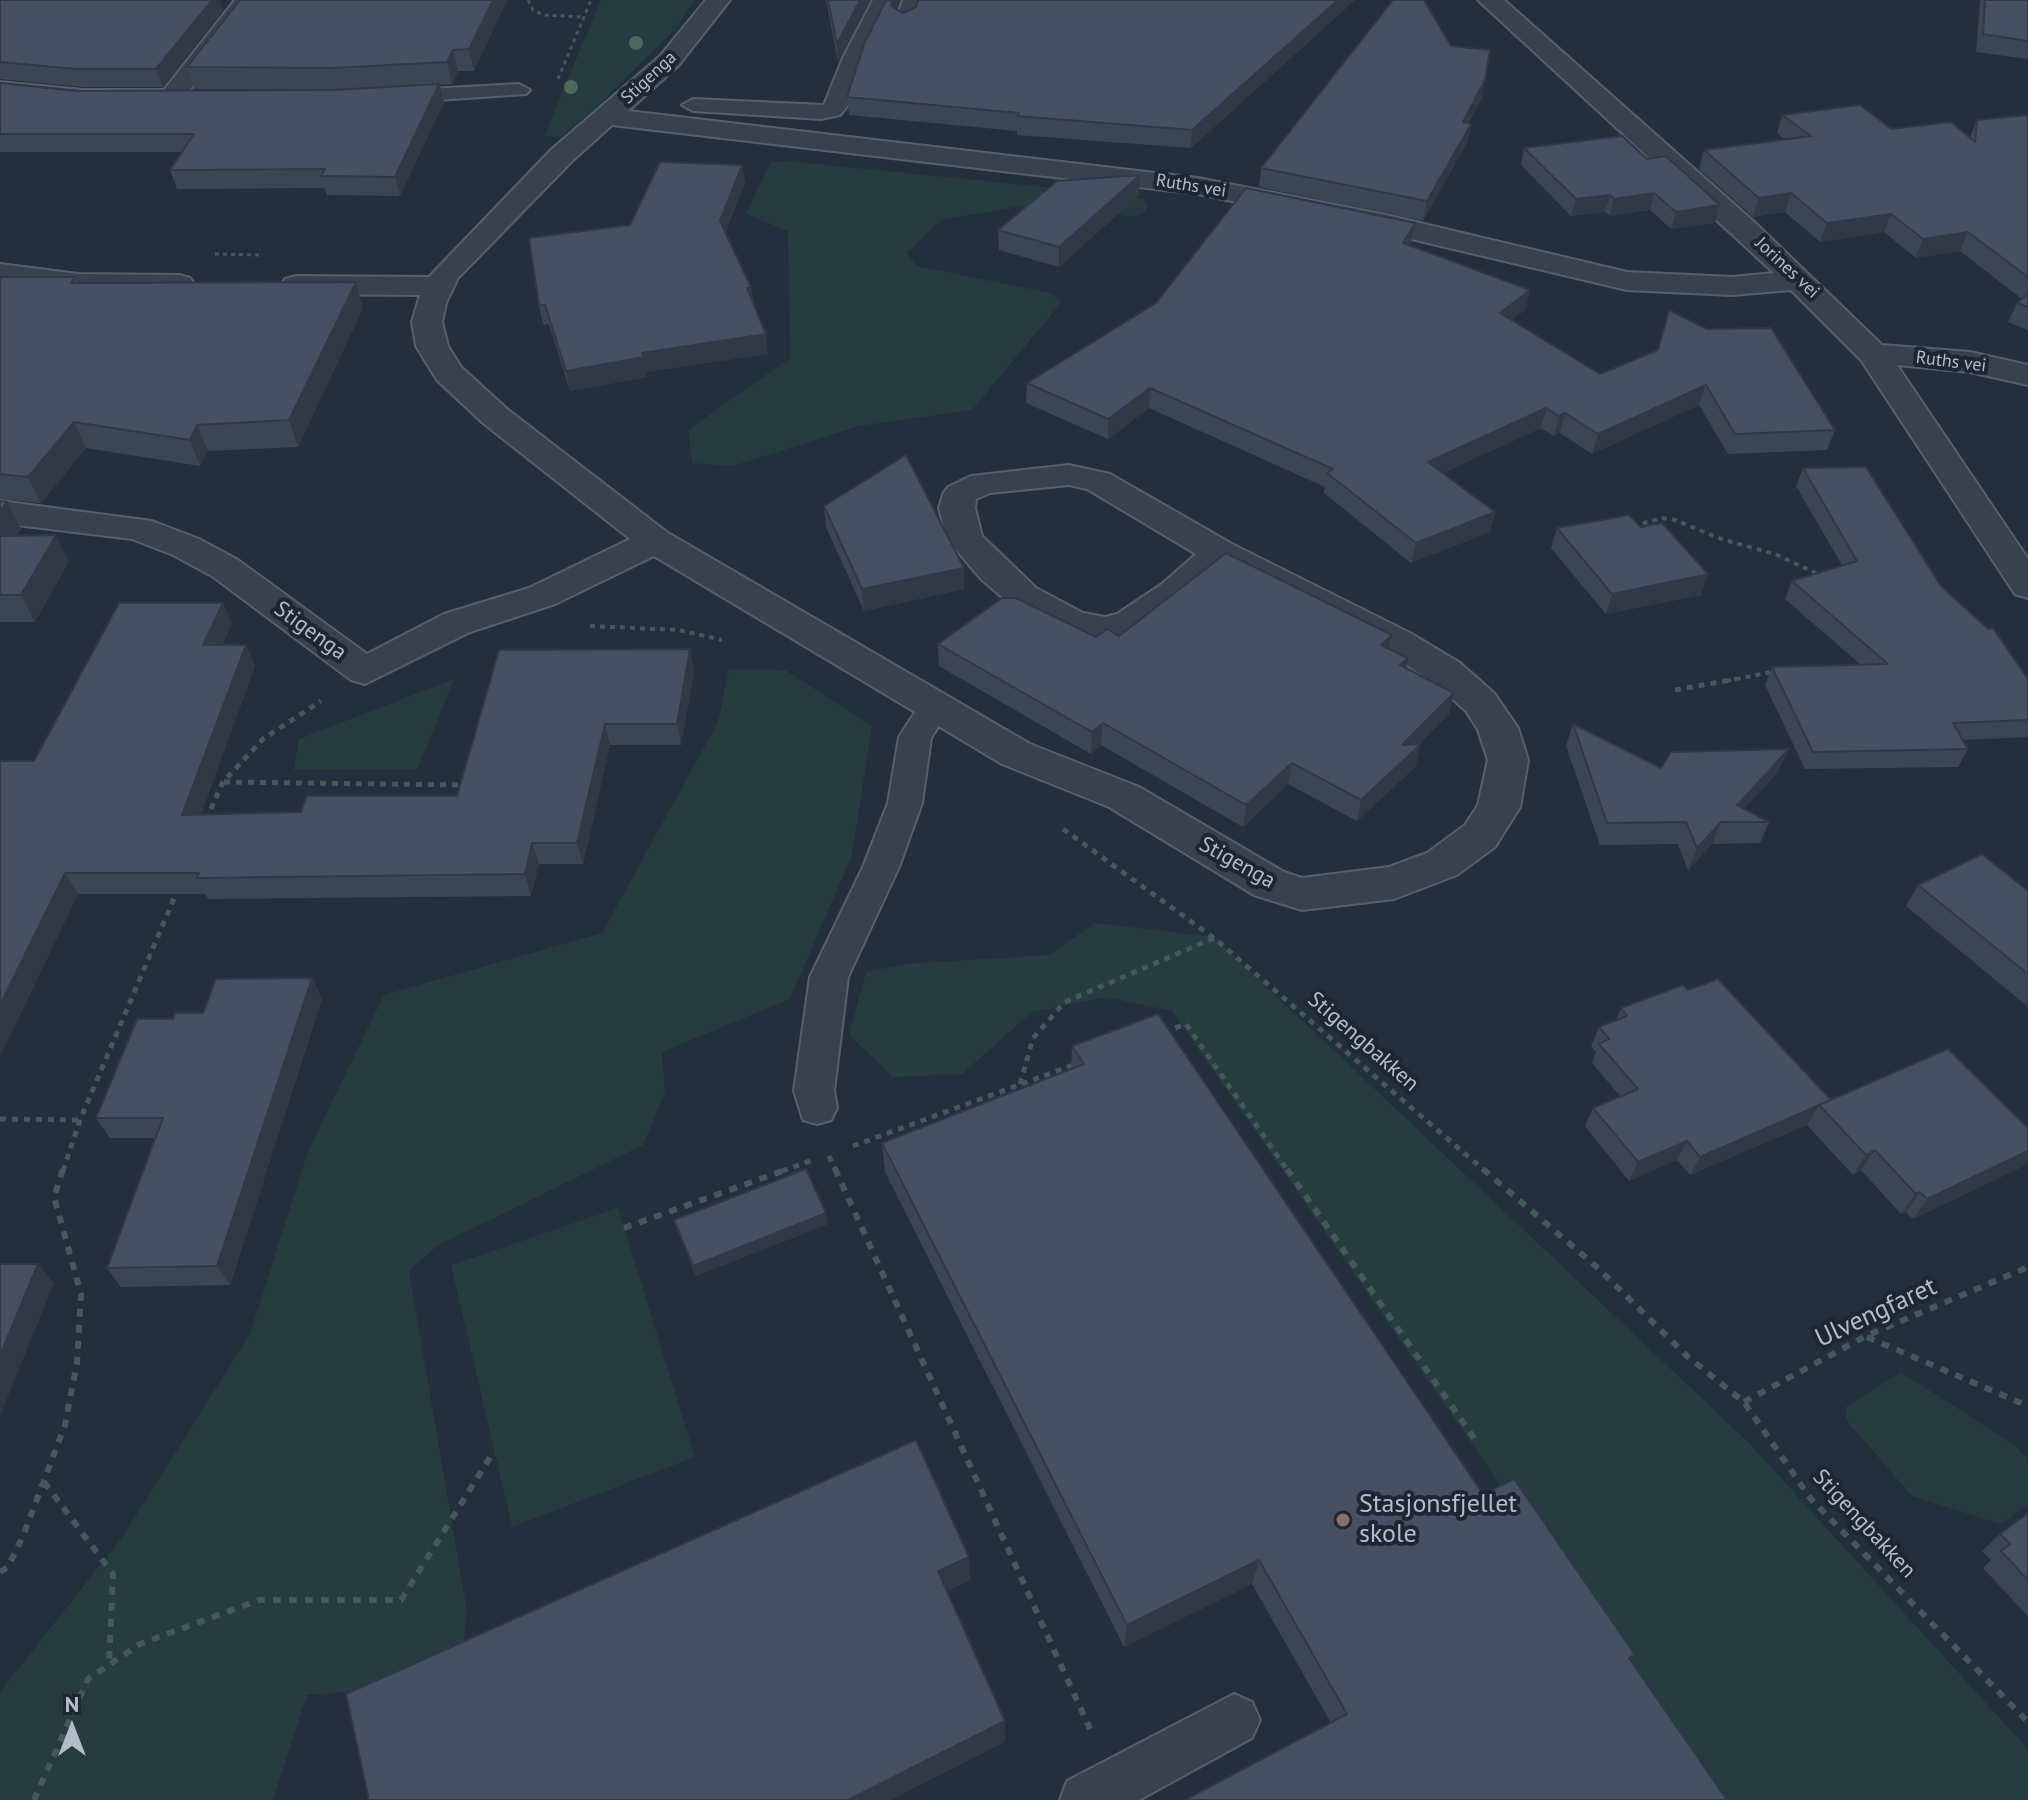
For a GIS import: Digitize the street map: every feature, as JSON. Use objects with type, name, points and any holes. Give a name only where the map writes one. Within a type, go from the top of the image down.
[{"type":"street","points":[[0,90],[83,98],[171,98],[247,0]]},
{"type":"street","name":"Stigenga","points":[[718,0],[669,61],[562,155],[476,241],[438,286],[427,322],[432,346],[448,373],[495,416],[655,541],[1016,754],[1124,797],[1269,884],[1302,894],[1394,883],[1442,864],[1480,836],[1499,807],[1508,760],[1498,728],[1480,702],[1446,672],[1397,642],[1219,552],[1098,481],[1069,475],[983,483],[960,494],[957,508],[965,539],[994,571],[1023,596],[1073,623],[1106,629],[1130,622],[1175,592],[1219,552]]},
{"type":"street","name":"Jorines vei","points":[[1490,0],[1800,280],[1873,354],[2028,586]]},
{"type":"street","name":"Ruths vei","points":[[607,116],[1198,186],[1386,224],[1627,281],[1732,286],[1800,280]]},
{"type":"street","points":[[0,273],[78,283],[200,284]]},
{"type":"street","points":[[261,284],[438,286]]},
{"type":"street","name":"Ruths vei","points":[[1873,354],[1970,362],[2028,375]]},
{"type":"street","name":"Stigenga","points":[[0,512],[139,529],[186,547],[225,568],[365,671],[457,623],[542,596],[655,541]]},
{"type":"lane","points":[[693,105],[832,110],[838,104],[853,58],[883,0]]},
{"type":"lane","points":[[905,22],[913,0]]},
{"type":"lane","points":[[368,98],[519,90]]},
{"type":"lane","points":[[171,98],[202,98]]},
{"type":"lane","points":[[719,131],[739,108]]},
{"type":"lane","points":[[817,1108],[814,1091],[829,977],[881,867],[905,803],[915,737],[934,708]]},
{"type":"lane","points":[[1100,1792],[1234,1720]]},
{"type":"path","points":[[528,0],[533,10],[543,15],[584,17]]},
{"type":"path","points":[[1628,531],[1633,525],[1662,518],[1675,520],[1724,540],[1775,554],[1827,578]]},
{"type":"path","points":[[542,596],[582,626],[620,630],[679,630],[723,641]]},
{"type":"path","points":[[204,826],[223,782],[263,739],[365,671]]},
{"type":"path","points":[[1675,690],[1778,671]]},
{"type":"path","points":[[223,782],[475,785]]},
{"type":"path","name":"Stigengbakken","points":[[1062,828],[1214,938],[1599,1269],[1687,1356],[1744,1402],[1811,1499],[2028,1722]]},
{"type":"path","points":[[0,1572],[8,1567],[13,1557],[65,1425],[77,1363],[81,1294],[54,1197],[80,1120],[179,885]]},
{"type":"path","points":[[1020,1085],[1033,1038],[1065,1002],[1214,938]]},
{"type":"path","points":[[1158,1034],[1186,1024],[1476,1441]]},
{"type":"path","points":[[624,1228],[1089,1059]]},
{"type":"path","points":[[817,1108],[829,1155],[1100,1792]]},
{"type":"path","points":[[0,1119],[80,1120]]},
{"type":"path","name":"Ulvengfaret","points":[[1744,1402],[1866,1336],[2028,1267]]},
{"type":"path","points":[[1866,1336],[2028,1406]]},
{"type":"path","points":[[34,1800],[88,1679],[140,1644],[259,1600],[401,1600],[494,1451]]},
{"type":"path","points":[[44,1482],[113,1574],[109,1665]]},
{"type":"green space","points":[[601,0],[694,0],[678,26],[594,109],[561,137],[544,136]]},
{"type":"green space","points":[[786,161],[1115,194],[1144,199],[1147,206],[1146,212],[1131,217],[1049,201],[941,220],[907,253],[917,266],[1051,293],[1061,303],[972,410],[859,426],[733,466],[692,463],[688,430],[790,358],[788,231],[746,214],[770,163]]},
{"type":"green space","points":[[729,669],[785,670],[872,726],[852,855],[790,999],[662,1052],[665,1092],[643,1145],[437,1246],[409,1271],[467,1611],[463,1651],[371,1690],[307,1695],[273,1800],[0,1800],[0,1692],[123,1536],[250,1334],[308,1151],[384,995],[602,933],[718,722]]},
{"type":"green space","points":[[454,679],[417,770],[294,770],[299,739]]},
{"type":"green space","points":[[1095,923],[1214,937],[1748,1442],[2028,1749],[2028,1800],[1719,1800],[1172,1011],[1106,997],[1032,1012],[962,1074],[893,1077],[849,1035],[866,972],[905,964],[1049,955]]},
{"type":"green space","points":[[618,1208],[695,1457],[512,1527],[451,1265]]},
{"type":"green space","points":[[1901,1372],[2016,1446],[2028,1460],[2028,1504],[2001,1524],[1912,1496],[1846,1420],[1846,1407]]},
{"type":"building","points":[[0,0],[212,0],[156,69],[76,69],[0,62]]},
{"type":"building","points":[[240,0],[493,0],[469,49],[453,50],[447,62],[332,68],[187,67]]},
{"type":"building","points":[[828,0],[860,0],[837,44]]},
{"type":"building","points":[[886,0],[893,0],[891,6],[903,13],[916,7],[918,0],[1338,0],[1192,130],[1017,116],[1019,113],[847,97],[865,42]]},
{"type":"building","points":[[1393,0],[1424,0],[1451,46],[1490,50],[1485,80],[1463,122],[1471,124],[1427,201],[1261,168]]},
{"type":"building","points":[[1985,0],[2028,0],[2028,41],[1983,34]]},
{"type":"building","points":[[0,83],[76,91],[333,90],[439,84],[395,177],[321,176],[325,169],[170,170],[194,134],[0,134]]},
{"type":"building","points":[[1860,105],[1891,129],[1951,122],[1975,142],[1977,120],[2028,115],[2028,277],[1968,232],[1923,239],[1891,214],[1827,223],[1791,193],[1759,198],[1704,150],[1811,136],[1782,115]]},
{"type":"building","points":[[1622,136],[1647,159],[1666,156],[1720,205],[1676,212],[1654,193],[1614,199],[1610,195],[1576,199],[1524,148]]},
{"type":"building","points":[[660,162],[742,165],[720,221],[751,287],[747,288],[766,334],[642,353],[644,357],[566,371],[545,305],[539,305],[529,238],[630,225]]},
{"type":"building","points":[[1140,175],[1059,247],[998,230],[1057,181]]},
{"type":"building","points":[[1246,188],[1415,223],[1403,243],[1530,290],[1500,313],[1600,374],[1658,350],[1669,310],[1707,329],[1771,328],[1835,430],[1735,434],[1706,385],[1598,434],[1565,413],[1559,416],[1546,408],[1428,462],[1495,512],[1416,543],[1327,473],[1333,469],[1150,388],[1108,419],[1027,383],[1156,303]]},
{"type":"building","points":[[0,277],[75,277],[71,283],[356,282],[289,420],[197,425],[190,440],[74,422],[28,477],[0,474]]},
{"type":"building","points":[[2028,294],[2028,307],[2017,303]]},
{"type":"building","points":[[906,455],[964,568],[862,589],[824,506]]},
{"type":"building","points":[[1866,467],[1941,586],[1988,629],[1993,628],[2028,679],[2028,720],[1953,723],[1968,749],[1813,752],[1772,667],[1888,664],[1792,581],[1857,561],[1803,468]]},
{"type":"building","points":[[1629,515],[1641,527],[1662,523],[1708,574],[1612,594],[1557,528]]},
{"type":"building","points":[[56,535],[21,595],[0,595],[0,536]]},
{"type":"building","points":[[1226,553],[1392,635],[1381,645],[1408,658],[1400,665],[1454,693],[1402,745],[1421,744],[1361,800],[1292,763],[1246,805],[1103,723],[1092,732],[938,644],[1002,598],[1016,598],[1096,637],[1107,629],[1119,636]]},
{"type":"building","points":[[119,603],[223,603],[203,645],[246,645],[182,815],[301,812],[307,796],[457,796],[499,650],[690,649],[677,724],[605,724],[577,843],[532,843],[525,874],[197,878],[199,873],[65,873],[0,1005],[0,761],[34,761]]},
{"type":"building","points":[[1573,724],[1661,768],[1671,752],[1789,749],[1737,805],[1769,822],[1721,822],[1697,848],[1686,822],[1607,823]]},
{"type":"building","points":[[1982,854],[2028,891],[2028,974],[1918,885]]},
{"type":"building","points":[[312,978],[217,1266],[107,1268],[163,1118],[96,1118],[137,1019],[173,1019],[175,1013],[203,1013],[216,979]]},
{"type":"building","points":[[1718,979],[1831,1100],[1700,1157],[1687,1141],[1638,1162],[1593,1108],[1638,1089],[1599,1044],[1609,1039],[1599,1027],[1627,1016],[1621,1008],[1683,985],[1688,990]]},
{"type":"building","points":[[1158,1014],[1483,1494],[1514,1479],[1635,1655],[1629,1658],[1727,1800],[1185,1800],[1347,1714],[1259,1560],[1127,1625],[882,1143],[1084,1064],[1072,1046]]},
{"type":"building","points":[[1948,1049],[2028,1128],[2028,1151],[1927,1199],[1920,1192],[1916,1194],[1875,1150],[1866,1155],[1819,1105]]},
{"type":"building","points":[[806,1169],[826,1213],[693,1266],[674,1220]]},
{"type":"building","points":[[0,1264],[38,1264],[0,1355]]},
{"type":"building","points":[[916,1440],[969,1557],[938,1571],[1005,1721],[848,1800],[369,1800],[346,1694]]},
{"type":"building","points":[[2028,1513],[2028,1580],[2001,1551],[2010,1544],[2000,1534]]},
{"type":"place","name":"Stasjonsfjellet skole","points":[[1343,1520]]}]
